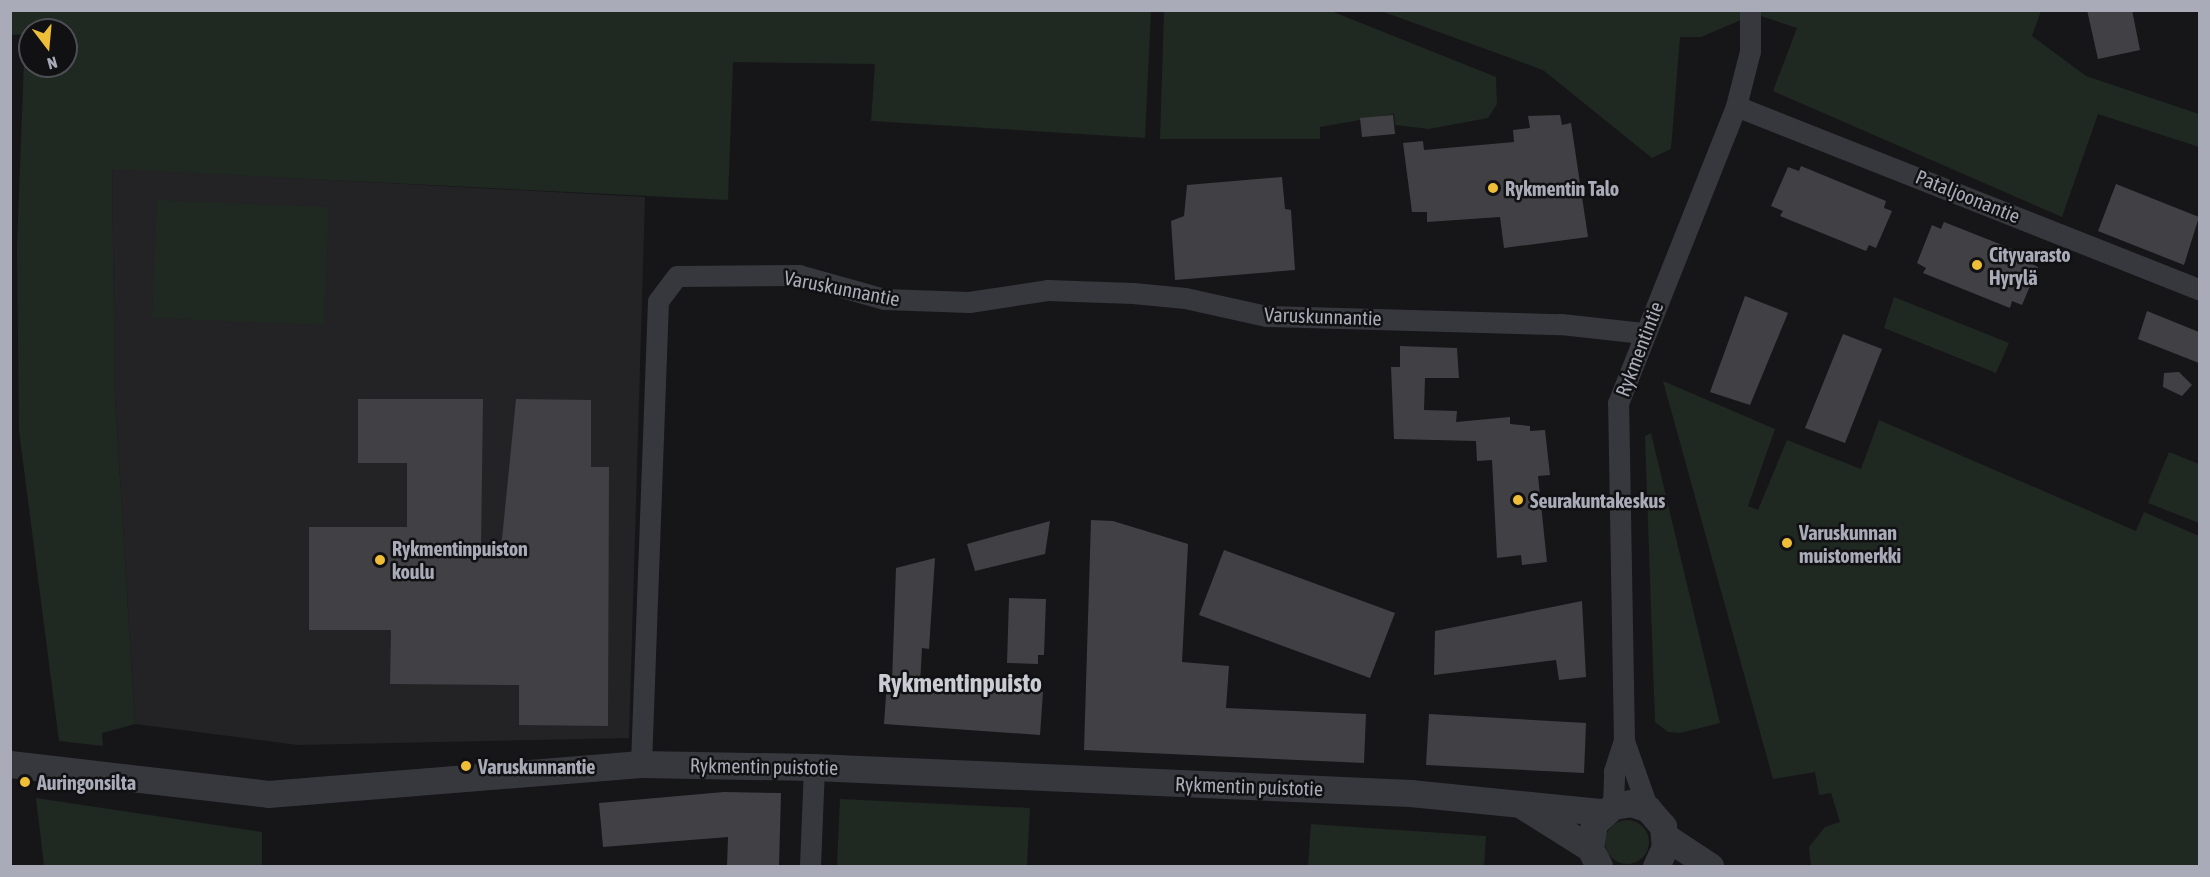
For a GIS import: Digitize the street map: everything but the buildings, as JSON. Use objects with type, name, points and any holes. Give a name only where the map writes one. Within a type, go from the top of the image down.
[{"type":"street","name":"Rykmentintie","points":[[1648,809],[1624,741],[1616,426],[1618,403],[1643,333],[1736,106],[1750,51],[1750,10]]},
{"type":"street","name":"Pataljoonantie","points":[[1736,106],[2199,290]]},
{"type":"street","name":"Varuskunnantie","points":[[641,764],[658,301],[677,276],[799,275],[884,299],[969,302],[1047,290],[1133,293],[1185,298],[1266,316],[1573,325],[1643,333]]},
{"type":"street","name":"Rykmentintie","points":[[1608,809],[1614,771],[1624,741]]},
{"type":"street","name":"Rykmentin puistotie","points":[[10,764],[239,793],[315,794],[641,764],[814,767],[1410,793],[1519,804],[1608,809],[1631,803],[1648,809]]},
{"type":"street","points":[[810,867],[814,767]]},
{"type":"street","name":"Rykmentin puistotie","points":[[1519,804],[1595,857]]},
{"type":"street","points":[[1595,857],[1594,823],[1608,809]]},
{"type":"street","points":[[1648,809],[1666,837],[1710,867]]},
{"type":"street","points":[[1656,867],[1666,837]]},
{"type":"shaded area","points":[[10,11],[1151,11],[1145,138],[871,121],[875,64],[733,62],[728,200],[112,169],[115,396],[135,724],[102,733],[103,746],[59,741],[19,431],[17,247],[23,78],[78,78],[78,18],[18,18],[18,34],[11,35]]},
{"type":"shaded area","points":[[1164,11],[1331,11],[1496,77],[1497,104],[1488,118],[1429,129],[1395,125],[1394,114],[1320,127],[1320,139],[1160,139]]},
{"type":"shaded area","points":[[1381,11],[2041,11],[2032,36],[2086,76],[2199,114],[2199,147],[2098,114],[2062,217],[1773,91],[1797,28],[1755,14],[1701,37],[1680,37],[1671,149],[1652,158],[1543,70]]},
{"type":"shaded area","name":"Rykmentinpuiston koulu","points":[[112,168],[645,197],[629,738],[298,745],[135,724],[115,396]]},
{"type":"shaded area","points":[[157,200],[329,207],[324,325],[152,318]]},
{"type":"shaded area","points":[[1894,297],[2009,343],[1996,373],[1884,328]]},
{"type":"shaded area","points":[[1663,381],[1775,429],[1748,506],[1758,510],[1787,440],[1861,469],[1879,420],[2136,531],[2144,512],[2199,536],[2199,866],[1811,866],[1809,847],[1825,827],[1840,822],[1831,793],[1819,795],[1815,772],[1773,779]]},
{"type":"shaded area","points":[[1651,433],[1720,723],[1680,733],[1668,732],[1655,722],[1645,436]]},
{"type":"shaded area","points":[[2169,452],[2199,464],[2199,523],[2148,503]]},
{"type":"shaded area","points":[[36,798],[262,832],[262,866],[44,866]]},
{"type":"shaded area","points":[[840,799],[1030,808],[1027,866],[837,866]]},
{"type":"shaded area","points":[[1627,820],[1642,827],[1649,842],[1642,857],[1627,864],[1612,857],[1605,842],[1612,827]]},
{"type":"shaded area","points":[[1311,824],[1486,836],[1484,866],[1308,866]]},
{"type":"place","name":"Rykmentin Talo","points":[[1493,188]]},
{"type":"place","name":"Cityvarasto Hyrylä","points":[[1977,265]]},
{"type":"place","name":"Seurakuntakeskus","points":[[1518,500]]},
{"type":"place","name":"Varuskunnan muistomerkki","points":[[1787,543]]},
{"type":"place","name":"Rykmentinpuiston koulu","points":[[380,560]]},
{"type":"place","name":"Varuskunnantie","points":[[466,766]]},
{"type":"place","name":"Auringonsilta","points":[[25,782]]},
{"type":"district","name":"Rykmentinpuisto","points":[[960,684]]}]
